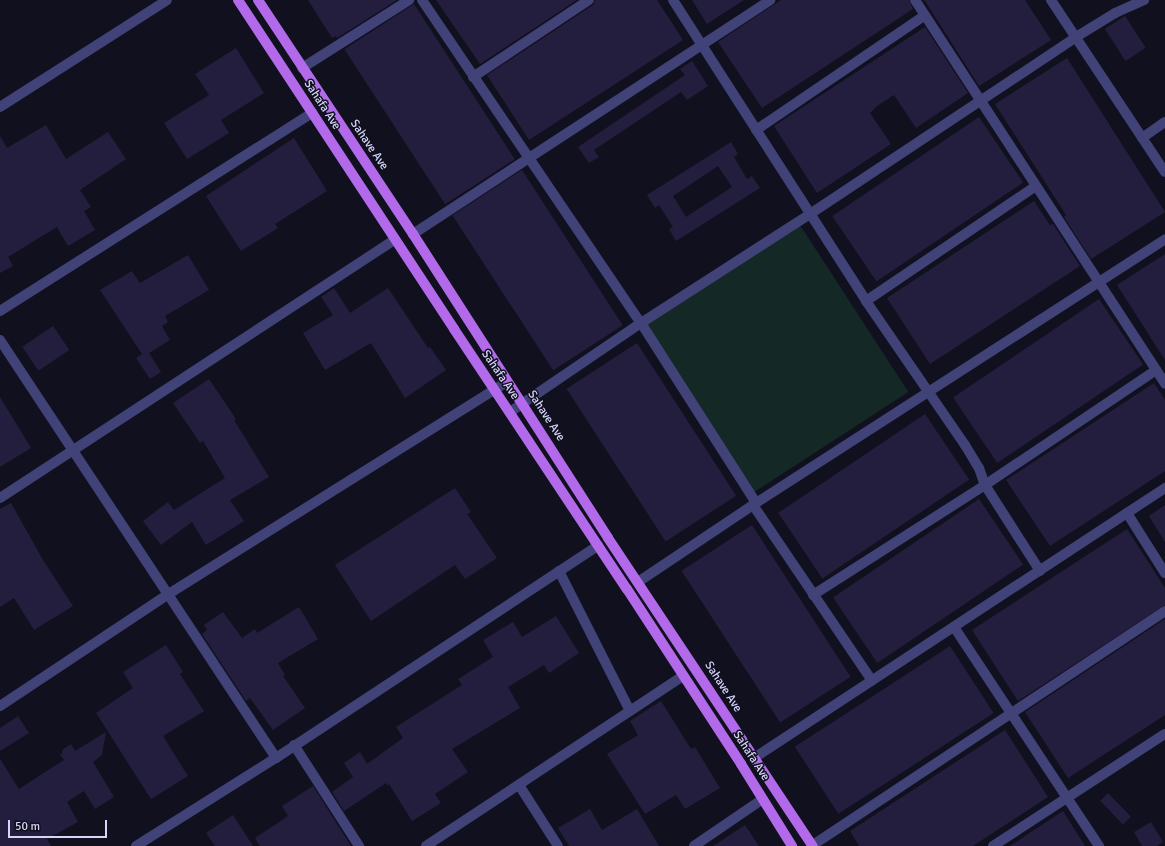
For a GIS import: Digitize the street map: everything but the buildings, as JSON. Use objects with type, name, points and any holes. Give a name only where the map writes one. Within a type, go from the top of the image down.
[{"type":"main road","name":"Sahafa Ave","points":[[238,0],[598,546],[792,846]]},
{"type":"main road","name":"Sahave Ave","points":[[258,0],[413,234],[507,382],[638,582],[813,846]]},
{"type":"street","points":[[0,107],[167,0]]},
{"type":"street","points":[[302,68],[409,0]]},
{"type":"street","points":[[422,0],[641,323],[755,504],[872,681]]},
{"type":"street","points":[[473,77],[589,0]]},
{"type":"street","points":[[673,0],[866,301],[965,446],[979,468],[985,485],[1040,571]]},
{"type":"street","points":[[413,234],[770,0]]},
{"type":"street","points":[[915,0],[1165,384]]},
{"type":"street","points":[[1051,0],[1165,172]]},
{"type":"street","points":[[510,412],[641,323],[810,214],[1076,37],[1115,13],[1144,0]]},
{"type":"street","points":[[756,130],[925,15]]},
{"type":"street","points":[[0,311],[312,113]]},
{"type":"street","points":[[1142,138],[1165,122]]},
{"type":"street","points":[[866,301],[1036,186]]},
{"type":"street","points":[[638,582],[755,504],[1165,238]]},
{"type":"street","points":[[0,498],[395,240]]},
{"type":"street","points":[[0,340],[276,758]]},
{"type":"street","points":[[814,595],[985,485],[1156,370]]},
{"type":"street","points":[[0,706],[167,595],[507,382]]},
{"type":"street","points":[[754,758],[1165,488]]},
{"type":"street","points":[[1127,513],[1165,573]]},
{"type":"street","points":[[136,846],[276,758],[598,546]]},
{"type":"street","points":[[559,571],[630,711]]},
{"type":"street","points":[[813,846],[1165,611]]},
{"type":"street","points":[[954,627],[1099,846]]},
{"type":"street","points":[[426,846],[683,676]]},
{"type":"street","points":[[993,846],[1165,734]]},
{"type":"street","points":[[294,745],[359,846]]},
{"type":"street","points":[[518,785],[558,846]]},
{"type":"street","points":[[694,846],[763,799]]},
{"type":"green space","points":[[800,225],[908,392],[754,492],[646,325]]}]
